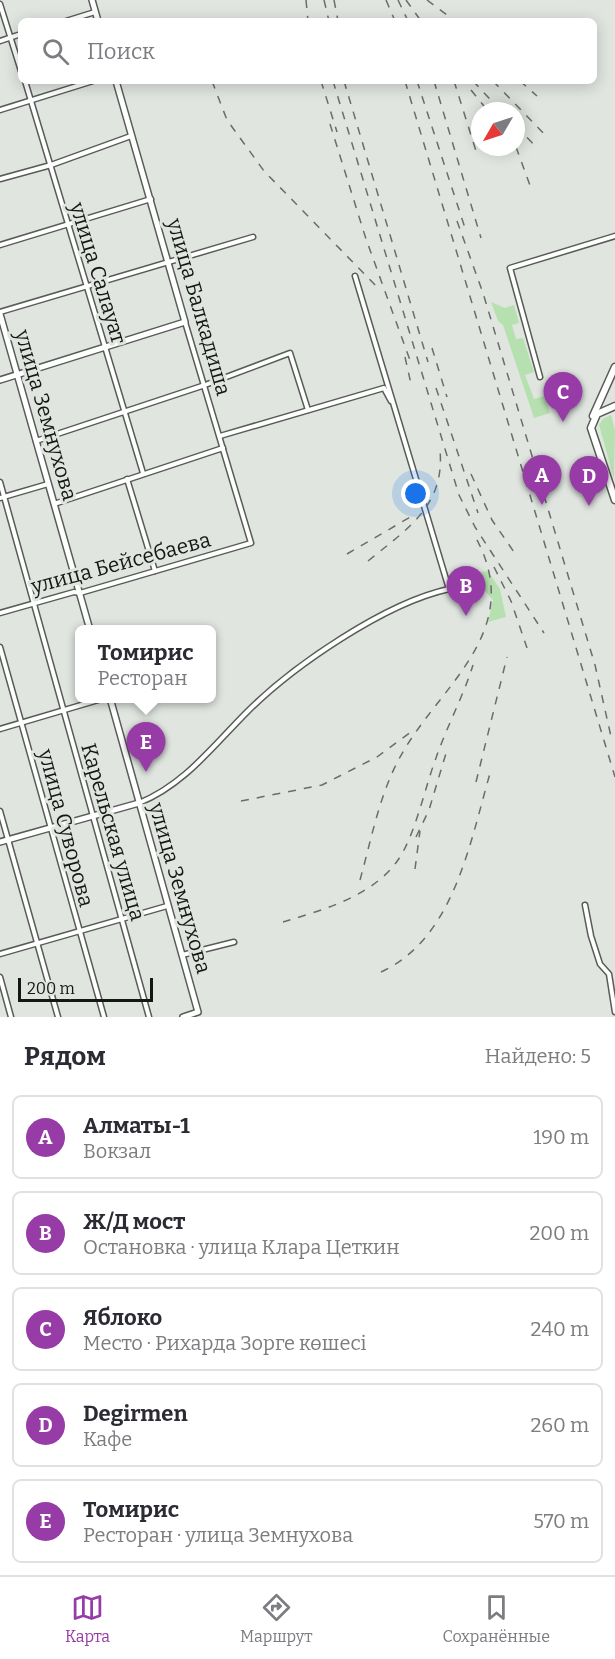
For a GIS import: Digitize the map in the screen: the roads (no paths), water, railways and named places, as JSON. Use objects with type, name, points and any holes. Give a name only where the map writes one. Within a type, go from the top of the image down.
[{"type":"main road","points":[[615,368],[615,377]]},
{"type":"main road","points":[[615,368],[591,419],[591,429],[615,500]]},
{"type":"main road","points":[[605,389],[615,385]]},
{"type":"main road","points":[[591,429],[597,414],[615,406]]},
{"type":"street","points":[[92,0],[97,18]]},
{"type":"street","points":[[0,4],[18,62]]},
{"type":"street","points":[[76,18],[95,12]]},
{"type":"street","points":[[0,41],[18,35]]},
{"type":"street","name":"улица Салауат","points":[[26,84],[51,165],[66,225],[106,346],[143,474]]},
{"type":"street","points":[[0,110],[84,84]]},
{"type":"street","name":"улица Балкадиша","points":[[117,84],[251,543]]},
{"type":"street","points":[[0,179],[51,165],[131,136]]},
{"type":"street","points":[[0,245],[151,199]]},
{"type":"street","points":[[540,377],[509,273],[513,265],[615,236]]},
{"type":"street","points":[[0,313],[86,285],[253,237]]},
{"type":"street","points":[[355,276],[449,589]]},
{"type":"street","name":"улица Земнухова","points":[[0,313],[89,625]]},
{"type":"street","points":[[0,380],[185,322]]},
{"type":"street","points":[[36,441],[205,386],[290,353],[308,410]]},
{"type":"street","points":[[220,436],[384,388],[395,407]]},
{"type":"street","points":[[54,504],[223,448]]},
{"type":"street","points":[[127,479],[155,571]]},
{"type":"street","name":"Карельская улица","points":[[0,482],[2,498],[34,603],[149,1017]]},
{"type":"street","points":[[2,498],[48,484]]},
{"type":"street","name":"улица Бейсебаева","points":[[0,613],[74,592],[80,593],[251,543]]},
{"type":"street","points":[[0,842],[139,803],[174,785],[268,692],[310,660],[372,620],[449,589],[455,590],[466,600]]},
{"type":"street","name":"улица Суворова","points":[[0,647],[104,1017]]},
{"type":"street","points":[[0,729],[90,703]]},
{"type":"street","name":"улица Земнухова","points":[[111,703],[198,1015]]},
{"type":"street","points":[[0,811],[58,1017]]},
{"type":"street","points":[[585,905],[591,936],[600,964],[609,974],[615,1012]]},
{"type":"street","points":[[0,954],[167,906]]},
{"type":"street","points":[[181,955],[234,942]]},
{"type":"street","points":[[0,977],[11,1017]]},
{"type":"street","points":[[183,1017],[198,1015]]},
{"type":"railway","points":[[306,0],[308,18]]},
{"type":"railway","points":[[324,0],[328,18]]},
{"type":"railway","points":[[334,0],[337,18]]},
{"type":"railway","points":[[386,0],[394,18]]},
{"type":"railway","points":[[398,0],[407,18]]},
{"type":"railway","points":[[406,0],[419,18]]},
{"type":"railway","points":[[427,0],[451,18]]},
{"type":"railway","points":[[213,84],[227,120],[264,171],[379,289]]},
{"type":"railway","points":[[322,84],[337,132]]},
{"type":"railway","points":[[334,84],[459,495],[475,527],[544,633]]},
{"type":"railway","points":[[345,84],[428,362]]},
{"type":"railway","points":[[406,84],[615,777]]},
{"type":"railway","points":[[418,84],[465,228]]},
{"type":"railway","points":[[435,84],[481,238]]},
{"type":"railway","points":[[455,84],[471,135]]},
{"type":"railway","points":[[476,84],[493,102]]},
{"type":"railway","points":[[496,84],[548,138]]},
{"type":"railway","points":[[523,84],[537,96]]},
{"type":"railway","points":[[471,90],[481,102]]},
{"type":"railway","points":[[330,124],[366,239],[411,363]]},
{"type":"railway","points":[[525,135],[538,149]]},
{"type":"railway","points":[[519,156],[532,191]]},
{"type":"railway","points":[[457,221],[483,293],[595,665],[612,741]]},
{"type":"railway","points":[[432,348],[447,397]]},
{"type":"railway","points":[[405,357],[411,384]]},
{"type":"railway","points":[[436,388],[478,513]]},
{"type":"railway","points":[[368,561],[409,527],[430,501],[440,470],[440,450]]},
{"type":"railway","points":[[471,474],[492,520],[516,555]]},
{"type":"railway","points":[[347,554],[412,516]]},
{"type":"railway","points":[[360,880],[381,803],[392,773],[415,733],[471,657],[484,631],[491,602],[489,572],[476,538]]},
{"type":"railway","points":[[494,567],[511,601],[527,648]]},
{"type":"railway","points":[[476,782],[507,657]]},
{"type":"railway","points":[[283,922],[330,907],[361,892],[388,873],[398,860],[410,838],[440,746],[473,665]]},
{"type":"railway","points":[[241,801],[322,785],[377,757],[411,732]]},
{"type":"railway","points":[[416,837],[429,810],[447,750]]},
{"type":"railway","points":[[381,972],[406,956],[426,936],[443,912],[466,856],[491,770]]},
{"type":"railway","points":[[415,869],[420,831]]},
{"type":"place","name":"Яблоко","points":[[563,422]]},
{"type":"place","name":"Алматы-1","points":[[542,505]]},
{"type":"place","name":"Degirmen","points":[[589,506]]},
{"type":"place","name":"Ж/Д мост","points":[[466,616]]},
{"type":"place","name":"Томирис","points":[[146,772]]}]
